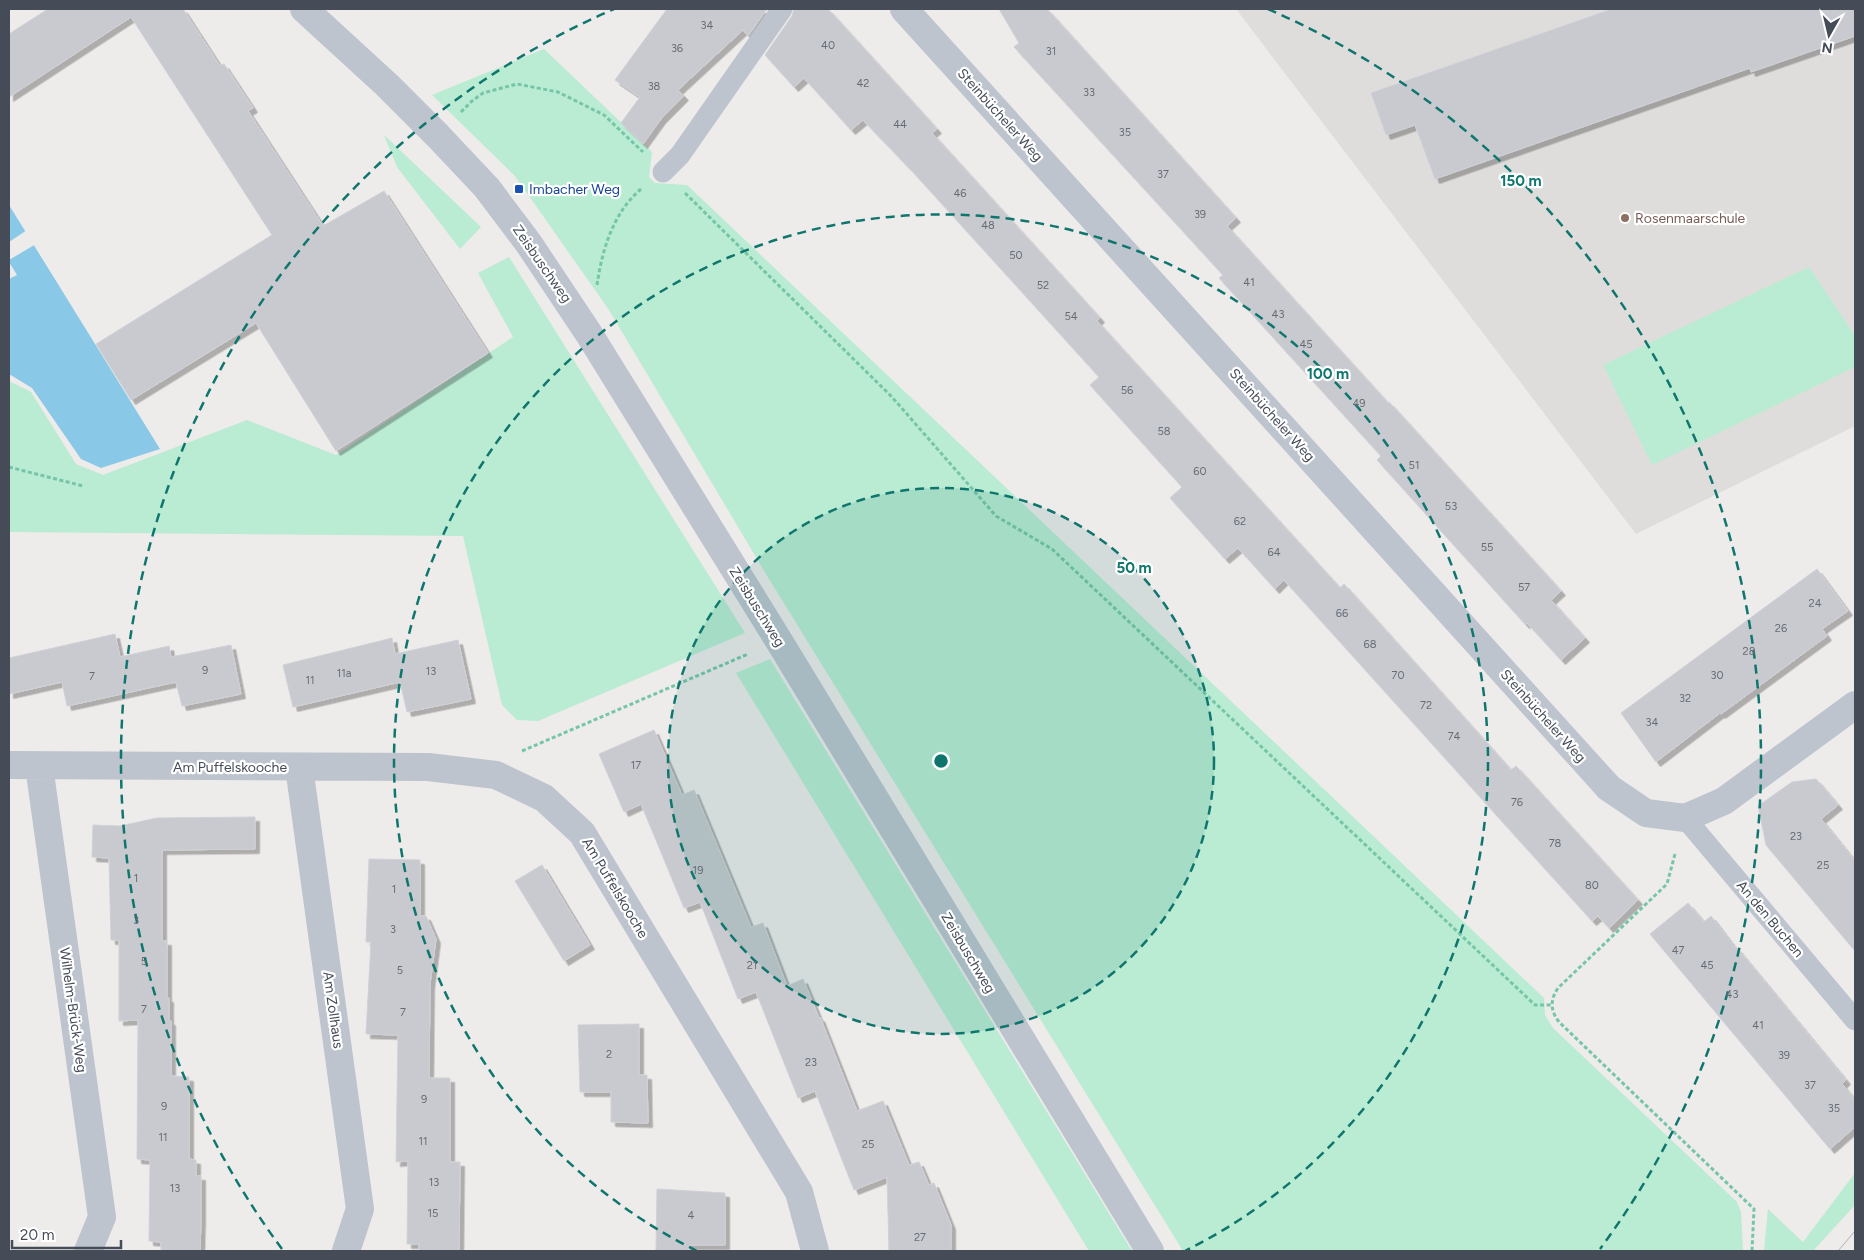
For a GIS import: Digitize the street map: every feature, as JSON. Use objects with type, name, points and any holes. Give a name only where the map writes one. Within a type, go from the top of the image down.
[{"type":"street","name":"Zeisbuschweg","points":[[304,9],[387,85],[487,188],[515,225],[590,334],[1150,1251]]},
{"type":"street","name":"Steinbücheler Weg","points":[[904,9],[1609,788],[1646,813],[1686,818]]},
{"type":"street","points":[[1686,818],[1724,801],[1855,705]]},
{"type":"street","name":"Am Puffelskooche","points":[[9,765],[428,767],[496,775],[544,798],[582,833],[799,1192],[815,1251]]},
{"type":"street","name":"Wilhelm-Brück-Weg","points":[[39,766],[102,1217],[88,1251]]},
{"type":"street","name":"Am Zollhaus","points":[[299,767],[360,1209],[346,1251]]},
{"type":"lane","points":[[663,172],[680,155],[782,9]]},
{"type":"lane","name":"An den Buchen","points":[[1686,818],[1855,1020]]},
{"type":"path","points":[[438,136],[472,101],[483,93],[517,84],[558,92],[604,115],[892,397],[996,516],[1052,549],[1535,1005],[1551,1005]]},
{"type":"path","points":[[590,334],[600,263],[614,222],[634,195],[663,172]]},
{"type":"path","points":[[9,468],[83,486]]},
{"type":"path","points":[[557,736],[779,641]]},
{"type":"path","points":[[1686,818],[1666,884],[1558,988],[1553,996],[1551,1005],[1554,1015],[1559,1022],[1754,1209],[1752,1251]]},
{"type":"shaded area","name":"Rosenmaarschule","points":[[1236,9],[1855,9],[1855,426],[1636,534]]},
{"type":"green space","points":[[544,49],[652,152],[649,177],[655,183],[687,185],[1544,998],[1545,1015],[1553,1028],[1737,1202],[1741,1212],[1743,1251],[1183,1251],[766,574],[609,310],[515,176],[432,95]]},
{"type":"green space","points":[[384,135],[481,227],[460,249],[397,167]]},
{"type":"green space","points":[[509,257],[745,633],[538,721],[517,720],[502,705],[463,536],[9,532],[9,381],[31,392],[76,464],[103,475],[247,420],[336,455],[513,337],[478,273]]},
{"type":"green space","points":[[1809,267],[1855,336],[1855,367],[1652,465],[1603,365]]},
{"type":"green space","points":[[770,659],[1132,1251],[1089,1251],[736,673]]},
{"type":"green space","points":[[1855,1173],[1855,1205],[1813,1251],[1764,1251],[1768,1209],[1803,1242]]},
{"type":"water","points":[[9,205],[160,449],[101,468],[81,459],[32,388],[9,374],[9,279],[17,275],[9,262]]},
{"type":"pier","points":[[27,230],[36,244],[9,260],[9,242]]},
{"type":"building","points":[[48,9],[183,9],[220,66],[224,64],[253,108],[248,111],[323,226],[384,191],[488,353],[336,451],[256,323],[131,400],[96,344],[272,235],[131,17],[9,97],[9,34]]},
{"type":"building","points":[[667,9],[767,9],[748,36],[743,30],[678,90],[684,96],[661,119],[643,144],[621,123],[640,97],[615,80]]},
{"type":"building","points":[[794,9],[828,9],[937,129],[932,133],[1100,318],[1097,321],[1340,588],[1344,584],[1511,770],[1516,766],[1638,900],[1609,928],[1598,916],[1592,921],[1284,580],[1275,589],[1238,548],[1225,559],[1170,498],[1182,487],[1090,385],[1099,377],[912,171],[863,120],[851,130],[804,78],[794,87],[765,55],[792,16]]},
{"type":"building","points":[[999,9],[1047,9],[1236,218],[1227,226],[1561,591],[1551,600],[1585,638],[1561,660],[1527,623],[1525,624],[1377,460],[1381,456],[1219,278],[1223,275],[1014,47],[1019,43]]},
{"type":"building","points":[[1612,9],[1855,9],[1855,36],[1751,72],[1750,68],[1435,179],[1415,125],[1386,135],[1371,93]]},
{"type":"building","points":[[1817,569],[1848,611],[1822,629],[1827,636],[1656,762],[1621,713]]},
{"type":"building","points":[[115,634],[120,657],[169,646],[171,657],[231,645],[241,694],[182,706],[176,682],[67,706],[62,682],[9,694],[9,658]]},
{"type":"building","points":[[392,638],[395,654],[458,640],[471,699],[407,712],[400,682],[293,707],[283,665]]},
{"type":"building","points":[[654,730],[682,795],[694,790],[751,927],[763,923],[787,986],[803,979],[857,1111],[883,1101],[909,1165],[919,1162],[929,1185],[934,1183],[951,1225],[951,1251],[889,1251],[887,1177],[854,1190],[815,1091],[798,1098],[756,992],[738,999],[700,902],[684,908],[641,804],[624,812],[599,754]]},
{"type":"building","points":[[1816,779],[1838,805],[1821,819],[1855,861],[1855,951],[1766,845],[1758,806],[1792,782]]},
{"type":"building","points":[[255,817],[255,849],[162,850],[162,941],[167,941],[167,998],[169,998],[169,1021],[171,1021],[171,1076],[189,1077],[189,1159],[196,1160],[196,1176],[201,1176],[201,1219],[200,1251],[161,1251],[161,1242],[149,1241],[150,1160],[137,1159],[138,1020],[119,1021],[119,940],[111,940],[109,858],[92,857],[93,825],[120,826],[157,818]]},
{"type":"building","points":[[369,859],[420,860],[420,916],[426,916],[436,939],[430,984],[429,1078],[450,1078],[450,1162],[460,1162],[459,1251],[419,1251],[419,1244],[407,1244],[408,1161],[396,1162],[398,1035],[366,1034],[371,942],[366,942]]},
{"type":"building","points":[[542,865],[590,945],[564,961],[515,881]]},
{"type":"building","points":[[1688,903],[1704,922],[1711,916],[1735,948],[1846,1080],[1842,1084],[1855,1100],[1855,1127],[1830,1149],[1650,934]]},
{"type":"building","points":[[639,1024],[639,1075],[647,1075],[648,1123],[611,1122],[611,1092],[580,1092],[578,1025]]},
{"type":"building","points":[[657,1189],[725,1193],[725,1245],[689,1245],[689,1251],[656,1251]]},
{"type":"tram line","points":[[1838,1251],[1855,1231]]},
{"type":"place","name":"Imbacher Weg","points":[[519,189]]},
{"type":"place","name":"Rosenmaarschule","points":[[1625,218]]}]
